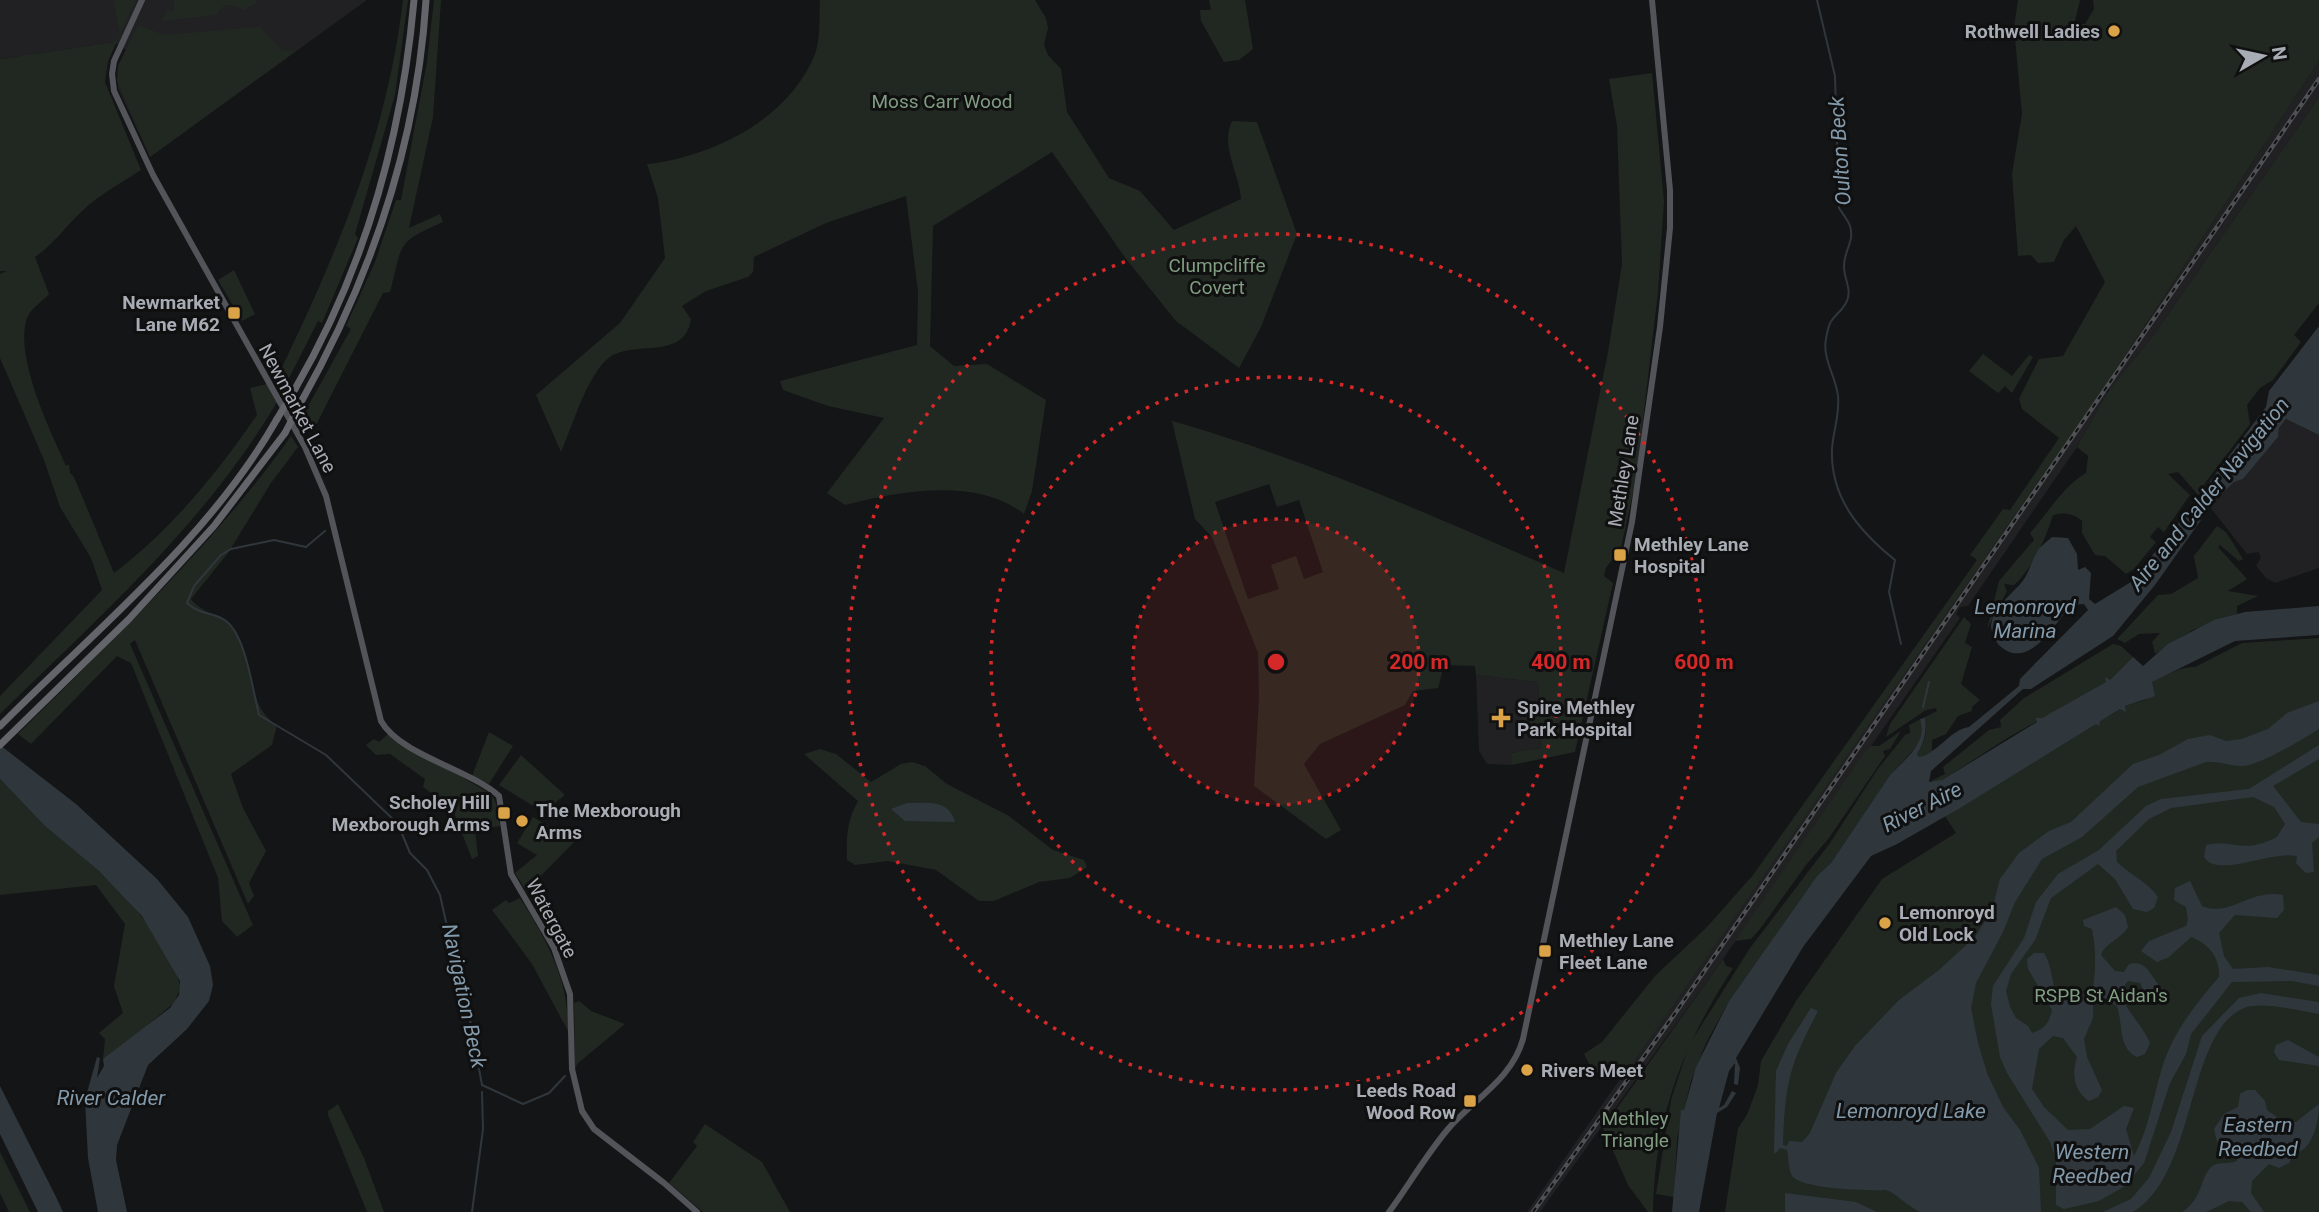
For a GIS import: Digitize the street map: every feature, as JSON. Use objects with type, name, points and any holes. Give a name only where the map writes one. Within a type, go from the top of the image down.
[{"type":"highway","points":[[0,726],[184,544],[247,467],[278,419],[335,310],[381,186],[406,75],[414,0]]},
{"type":"highway","points":[[0,745],[129,619],[206,535],[238,498],[285,433],[348,313],[379,236],[410,128],[426,0]]},
{"type":"main road","name":"Newmarket Lane","points":[[142,0],[114,61],[111,80],[114,91],[153,176],[305,447],[326,496],[381,721],[389,732],[442,765],[490,788],[499,796]]},
{"type":"main road","name":"Methley Lane","points":[[1389,1212],[1430,1151],[1455,1121],[1513,1065],[1523,1039],[1634,509],[1668,262],[1670,190],[1652,0]]},
{"type":"main road","name":"Watergate","points":[[499,796],[512,874],[554,948],[570,994],[572,1069],[576,1096],[594,1129],[664,1182],[697,1212]]},
{"type":"shaded area","points":[[0,0],[367,0],[150,157],[118,88],[118,66],[126,50],[114,42],[0,59]]},
{"type":"shaded area","points":[[2319,61],[2319,97],[2153,336],[2110,390],[2105,386]]},
{"type":"shaded area","points":[[2102,390],[2107,393],[2077,447],[1968,606],[1960,607],[1956,614],[1960,618],[1723,959],[1540,1212],[1527,1212]]},
{"type":"shaded area","points":[[2286,419],[2319,435],[2319,568],[2275,583],[2266,578],[2256,566],[2261,557],[2258,552],[2247,554],[2210,507],[2234,482],[2243,479],[2278,437],[2279,428]]},
{"type":"shaded area","name":"Spire Methley Park Hospital","points":[[1476,675],[1538,682],[1539,706],[1524,730],[1540,730],[1541,748],[1511,753],[1512,765],[1487,764],[1479,751]]},
{"type":"green space","points":[[114,0],[136,0],[120,35]]},
{"type":"green space","points":[[174,0],[256,0],[256,3],[245,10],[229,5],[216,15],[162,21],[167,10],[171,12],[174,9]]},
{"type":"green space","points":[[403,0],[408,0],[395,95],[355,234],[358,238],[322,323],[318,321],[281,394],[275,382],[338,243],[371,149],[395,52]]},
{"type":"green space","points":[[434,0],[441,0],[433,117],[409,228],[440,214],[443,222],[416,235],[403,246],[390,292],[383,293],[315,427],[306,431],[297,426],[351,329],[346,326],[375,262],[396,200],[401,200],[427,62]]},
{"type":"green space","points":[[820,0],[1035,0],[1046,18],[1048,28],[1044,45],[1048,55],[1061,69],[1067,112],[1109,178],[1140,191],[1174,230],[1241,199],[1229,150],[1229,131],[1232,121],[1257,122],[1297,234],[1261,327],[1239,368],[1176,321],[1126,259],[1052,152],[933,226],[930,346],[954,366],[987,364],[1046,400],[1032,491],[1024,514],[1005,502],[961,491],[913,492],[845,505],[827,493],[884,418],[828,406],[783,390],[780,381],[917,345],[918,291],[906,196],[826,223],[754,257],[753,272],[748,277],[706,291],[682,306],[691,319],[687,332],[679,340],[669,345],[620,352],[610,357],[602,364],[588,387],[561,452],[536,395],[620,323],[665,258],[658,198],[647,164],[698,153],[723,143],[768,115],[787,97],[803,77],[815,54],[819,34]]},
{"type":"green space","points":[[1209,0],[1245,0],[1253,49],[1239,60],[1224,62],[1201,21],[1200,10],[1211,10]]},
{"type":"green space","points":[[2018,0],[2080,0],[2072,33],[2080,24],[2085,24],[2094,9],[2093,0],[2319,0],[2319,61],[2105,386],[1625,1074],[1607,1067],[1606,1071],[1594,1073],[1584,1054],[1602,1042],[1655,976],[1707,927],[1753,875],[1977,560],[1970,555],[2003,509],[2010,510],[2059,438],[2022,409],[2019,399],[2039,359],[2063,356],[2105,282],[2076,226],[2064,240],[2054,262],[2038,263],[2031,255],[2018,256],[2012,174],[2022,114],[2014,27]]},
{"type":"green space","points":[[137,27],[164,35],[260,27],[282,50],[296,51],[150,157],[117,81],[118,66]]},
{"type":"green space","points":[[120,35],[108,61],[105,82],[141,170],[90,204],[35,257],[49,294],[29,314],[24,334],[29,372],[43,414],[66,466],[69,464],[70,473],[114,573],[155,538],[192,500],[242,437],[257,415],[250,388],[267,384],[277,402],[218,488],[184,528],[112,605],[0,714],[0,696],[102,590],[91,558],[60,507],[44,460],[0,358],[0,274],[7,271],[0,271],[0,59],[114,42]]},
{"type":"green space","points":[[1652,73],[1664,201],[1658,292],[1636,479],[1621,548],[1606,568],[1604,576],[1613,583],[1575,752],[1512,765],[1511,753],[1541,748],[1540,730],[1524,731],[1523,707],[1539,705],[1538,682],[1476,675],[1475,666],[1444,665],[1438,688],[1413,691],[1405,705],[1320,744],[1304,764],[1341,830],[1326,839],[1254,786],[1259,697],[1258,653],[1212,537],[1195,519],[1172,421],[1321,471],[1564,573],[1608,352],[1622,264],[1617,126],[1609,79]],"holes":[[[1269,484],[1277,507],[1299,500],[1323,572],[1304,579],[1296,556],[1271,565],[1279,589],[1248,599],[1215,502]]]},
{"type":"green space","points":[[2319,97],[2319,303],[2294,335],[2301,342],[2273,380],[2260,388],[2247,405],[2250,424],[2205,483],[2200,497],[2178,472],[2168,474],[2190,495],[2164,532],[2158,527],[2150,537],[2156,542],[2134,569],[2126,574],[2105,556],[2095,555],[2082,533],[2082,521],[2068,514],[2053,515],[2043,543],[2027,570],[2014,585],[2004,584],[2007,591],[1987,629],[1999,581],[2034,540],[2030,533],[2056,500],[2086,473],[2088,456],[2077,447],[2107,393],[2153,336]]},
{"type":"green space","points":[[234,270],[255,314],[242,321],[218,280]]},
{"type":"green space","points":[[1983,354],[2012,376],[2029,355],[2033,357],[2012,393],[2005,386],[1998,393],[1969,371]]},
{"type":"green space","points":[[291,436],[298,447],[271,483],[228,553],[191,599],[227,622],[237,633],[255,696],[267,717],[277,725],[272,745],[231,774],[243,808],[266,851],[249,883],[254,896],[248,904],[135,640],[130,644],[253,925],[237,937],[222,921],[218,878],[131,663],[117,656],[31,744],[18,734],[195,554],[229,516]]},
{"type":"green space","points":[[2217,526],[2226,532],[2243,559],[2239,561],[2220,545],[2218,547],[2247,579],[2228,591],[2258,596],[2237,606],[2237,614],[2193,630],[2155,654],[2152,642],[2160,633],[2139,634],[2125,643],[2117,639],[2158,595],[2171,594],[2198,578],[2194,556]]},
{"type":"green space","points":[[1964,617],[1971,624],[1965,643],[1972,647],[1961,684],[1980,700],[1972,707],[1972,711],[1958,716],[1946,734],[1932,740],[1932,752],[1919,757],[1917,754],[1924,742],[1926,728],[1925,718],[1921,719],[1937,711],[1936,708],[1926,710],[1886,737],[1890,724]]},
{"type":"green space","name":"RSPB St Aidan's","points":[[2319,638],[2319,1212],[1725,1212],[1738,1128],[1747,1115],[1758,1085],[1761,1061],[1796,1001],[1882,879],[1956,833],[1945,816],[2125,706],[2145,700],[2152,682],[2167,674],[2195,667],[2242,643]]},
{"type":"green space","points":[[2113,644],[2121,646],[2133,657],[2110,680],[2009,737],[1942,780],[1934,784],[1931,781],[1945,774],[1943,767],[1989,730],[2001,727],[2000,720],[2024,698]]},
{"type":"green space","points":[[1921,719],[1923,727],[1919,744],[1890,775],[1831,863],[1817,876],[1729,1001],[1706,1043],[1691,1081],[1677,1139],[1674,1197],[1656,1194],[1671,1100],[1689,1045],[1750,948],[1830,843],[1877,770],[1905,735],[1910,733],[1909,725]]},
{"type":"green space","points":[[1901,731],[1890,749],[1883,751],[1885,756],[1829,838],[1760,929],[1751,939],[1735,941],[1864,753],[1871,746],[1879,746]]},
{"type":"green space","points":[[489,732],[513,746],[489,784],[472,776]]},
{"type":"green space","points":[[388,734],[491,794],[496,803],[500,826],[475,830],[478,856],[472,859],[453,810],[423,787],[425,779],[390,754],[376,755],[366,745],[374,739],[379,742]]},
{"type":"green space","points":[[820,749],[836,754],[871,782],[901,764],[912,762],[925,766],[947,784],[1009,816],[1053,850],[1084,860],[1087,867],[1070,878],[1039,882],[994,901],[979,901],[936,870],[888,861],[855,865],[847,860],[847,844],[849,822],[858,801],[804,754]]},
{"type":"green space","points":[[521,755],[565,795],[543,812],[499,785]]},
{"type":"green space","points":[[0,779],[45,826],[99,871],[132,904],[149,926],[177,973],[180,987],[175,1002],[109,1058],[103,1059],[105,1039],[99,1033],[123,1013],[114,986],[125,924],[96,885],[0,895]]},
{"type":"green space","points":[[533,817],[574,842],[526,891],[515,873],[537,855],[517,843]]},
{"type":"green space","points":[[520,898],[547,945],[560,977],[565,994],[568,1031],[532,964],[492,910],[506,900],[509,903]]},
{"type":"green space","name":"Methley Triangle","points":[[1723,959],[1726,966],[1733,968],[1699,1026],[1675,1084],[1659,1144],[1653,1212],[1648,1212],[1628,1185],[1603,1128]]},
{"type":"green space","points":[[579,1001],[591,1011],[625,1024],[577,1064],[575,1070],[574,1003]]},
{"type":"green space","points":[[338,1104],[364,1158],[384,1212],[367,1212],[328,1115],[328,1111]]},
{"type":"green space","points":[[705,1124],[762,1162],[790,1212],[703,1212],[669,1183],[697,1146],[693,1142]]},
{"type":"green space","points":[[0,1152],[30,1212],[9,1212],[0,1193]]},
{"type":"water","points":[[2319,326],[2319,435],[2286,419],[2279,428],[2278,437],[2243,479],[2234,482],[2213,503],[2155,585],[2113,636],[2031,689],[2023,689],[1931,771],[1929,782],[1942,780],[2037,722],[2036,718],[2042,718],[2106,682],[2105,677],[2110,680],[2133,657],[2143,666],[2168,644],[2214,620],[2245,612],[2319,606],[2319,635],[2235,641],[2152,682],[2155,696],[2125,706],[2126,712],[2120,709],[2099,722],[2100,726],[2096,724],[1960,808],[1871,856],[1803,947],[1736,1058],[1740,1068],[1738,1085],[1734,1084],[1735,1063],[1729,1071],[1719,1108],[1724,1105],[1732,1091],[1736,1093],[1727,1107],[1717,1113],[1699,1212],[1672,1212],[1681,1110],[1684,1110],[1696,1067],[1729,1001],[1817,876],[1831,863],[1890,775],[1914,750],[1921,735],[1920,719],[1925,718],[1926,728],[1917,754],[1919,757],[1932,751],[1956,732],[1969,727],[2019,686],[2020,679],[2088,610],[2084,604],[2071,605],[2041,642],[2021,653],[2011,652],[1998,644],[1992,631],[1992,619],[2024,579],[2038,550],[2052,537],[2068,538],[2077,554],[2078,570],[2085,567],[2091,573],[2089,599],[2095,604],[2131,582],[2184,516],[2196,509],[2208,484],[2266,407],[2269,391]]},
{"type":"water","name":"Lemonroyd Lake","points":[[2319,701],[2319,729],[2267,758],[2243,766],[2206,762],[2138,787],[2082,837],[2042,859],[2015,902],[2003,932],[1976,983],[1971,1008],[1987,1073],[2003,1107],[2020,1130],[2039,1168],[2041,1212],[1921,1212],[1886,1190],[1823,1187],[1793,1177],[1787,1150],[1780,1148],[1775,1154],[1774,1152],[1776,1071],[1788,1044],[1811,1008],[1818,1011],[1795,1061],[1787,1090],[1783,1145],[1787,1146],[1789,1141],[1802,1142],[1810,1133],[1836,1073],[1855,1046],[1899,1000],[1939,970],[1975,937],[1992,910],[2000,879],[2019,853],[2049,831],[2071,822],[2133,764],[2159,755],[2188,739],[2210,735],[2226,741],[2242,739],[2268,729],[2287,713]]},
{"type":"water","name":"River Calder","points":[[0,745],[76,804],[157,879],[188,917],[210,966],[213,985],[209,1001],[187,1029],[148,1065],[117,1145],[116,1160],[127,1212],[98,1212],[88,1158],[85,1100],[97,1057],[100,1058],[97,1078],[104,1066],[103,1059],[170,1008],[179,995],[180,981],[142,916],[99,871],[45,826],[0,779]]},
{"type":"water","name":"Western Reedbed","points":[[2319,745],[2319,759],[2273,786],[2301,822],[2319,824],[2319,837],[2312,843],[2314,872],[2306,873],[2296,863],[2297,856],[2286,855],[2232,865],[2211,863],[2204,857],[2206,845],[2247,846],[2277,837],[2285,824],[2274,807],[2253,797],[2171,808],[2149,819],[2116,851],[2117,862],[2158,897],[2154,908],[2147,912],[2133,909],[2115,879],[2098,864],[2051,898],[2035,940],[2011,974],[2006,991],[2016,1018],[2028,1026],[2032,1033],[2046,1025],[2052,1010],[2028,969],[2027,959],[2034,953],[2044,953],[2059,1001],[2079,999],[2093,989],[2095,974],[2092,929],[2084,926],[2083,920],[2116,907],[2125,915],[2128,927],[2101,955],[2115,971],[2124,972],[2129,964],[2143,966],[2158,984],[2153,992],[2145,993],[2140,983],[2128,981],[2120,992],[2150,1043],[2145,1054],[2137,1057],[2124,1042],[2117,1006],[2102,997],[2093,1001],[2093,1018],[2084,1039],[2087,1057],[2102,1090],[2098,1097],[2089,1101],[2080,1092],[2074,1075],[2077,1057],[2063,1038],[2053,1036],[2039,1049],[2032,1089],[2044,1107],[2068,1130],[2090,1129],[2124,1106],[2134,1108],[2126,1129],[2134,1156],[2172,1043],[2193,1009],[2219,977],[2218,963],[2212,952],[2191,937],[2169,957],[2157,962],[2141,951],[2149,941],[2186,926],[2186,907],[2174,900],[2175,888],[2190,881],[2202,906],[2212,909],[2231,906],[2260,895],[2283,895],[2284,910],[2277,918],[2235,915],[2219,933],[2224,956],[2233,969],[2268,967],[2319,975],[2319,986],[2292,981],[2232,982],[2191,1034],[2186,1054],[2170,1083],[2144,1163],[2125,1186],[2099,1201],[2064,1209],[2056,1205],[2056,1160],[2050,1142],[2000,1057],[1991,1004],[1993,986],[2024,938],[2036,902],[2058,874],[2099,850],[2146,806],[2161,799],[2249,789]]},
{"type":"water","points":[[907,803],[942,806],[948,809],[955,822],[905,821],[891,809]]},
{"type":"water","name":"Eastern Reedbed","points":[[2261,993],[2319,1002],[2319,1014],[2281,1007],[2251,1006],[2225,1022],[2211,1045],[2181,1137],[2169,1167],[2154,1193],[2133,1212],[2103,1212],[2131,1199],[2149,1178],[2171,1132],[2202,1036],[2239,998]]},
{"type":"water","name":"Eastern Reedbed","points":[[2288,1040],[2319,1057],[2319,1066],[2279,1060],[2274,1052],[2276,1045]]},
{"type":"water","points":[[0,1086],[63,1212],[38,1212],[0,1134]]},
{"type":"water","name":"Eastern Reedbed","points":[[2255,1090],[2265,1101],[2267,1110],[2278,1118],[2296,1122],[2319,1104],[2311,1139],[2289,1163],[2279,1168],[2269,1164],[2252,1181],[2251,1193],[2264,1212],[2251,1212],[2242,1202],[2229,1201],[2206,1212],[2182,1212],[2194,1200],[2206,1174],[2214,1165],[2237,1161],[2237,1155],[2217,1142],[2214,1129],[2224,1114],[2238,1107],[2240,1094]]},
{"type":"water","points":[[1785,1193],[1856,1202],[1877,1212],[1785,1212]]},
{"type":"waterway","name":"Oulton Beck","points":[[1817,0],[1835,76],[1839,208],[1851,232],[1844,262],[1848,298],[1829,325],[1825,346],[1838,396],[1832,449],[1833,467],[1836,483],[1850,512],[1870,538],[1895,560],[1889,592],[1901,644]]},
{"type":"waterway","name":"Navigation Beck","points":[[325,531],[306,547],[274,540],[231,549],[221,555],[194,586],[187,603],[197,610],[222,618],[233,628],[244,651],[259,715],[326,755],[398,824],[410,853],[427,870],[440,895],[446,922],[455,939],[482,1085],[523,1104],[549,1093],[565,1076]]},
{"type":"waterway","name":"Oulton Beck","points":[[1923,707],[1929,682]]},
{"type":"waterway","points":[[472,1212],[483,1129],[482,1092]]},
{"type":"railway","points":[[1533,1212],[1676,1012],[2319,79]]},
{"type":"place","name":"Rothwell Ladies","points":[[2114,31]]},
{"type":"place","name":"Newmarket Lane M62","points":[[234,313]]},
{"type":"place","name":"Methley Lane Hospital","points":[[1620,555]]},
{"type":"place","name":"Spire Methley Park Hospital","points":[[1501,718]]},
{"type":"place","name":"Scholey Hill Mexborough Arms","points":[[504,813]]},
{"type":"place","name":"The Mexborough Arms","points":[[522,821]]},
{"type":"place","name":"Lemonroyd Old Lock","points":[[1885,923]]},
{"type":"place","name":"Methley Lane Fleet Lane","points":[[1545,951]]},
{"type":"place","name":"Rivers Meet","points":[[1527,1070]]},
{"type":"place","name":"Leeds Road Wood Row","points":[[1470,1101]]},
{"type":"park label","name":"Moss Carr Wood","points":[[942,101]]},
{"type":"park label","name":"Clumpcliffe Covert","points":[[1217,276]]},
{"type":"water label","name":"Aire and Calder Navigation","points":[[2209,494]]},
{"type":"water label","name":"Lemonroyd Marina","points":[[2025,619]]},
{"type":"water label","name":"River Aire","points":[[1922,807]]}]
